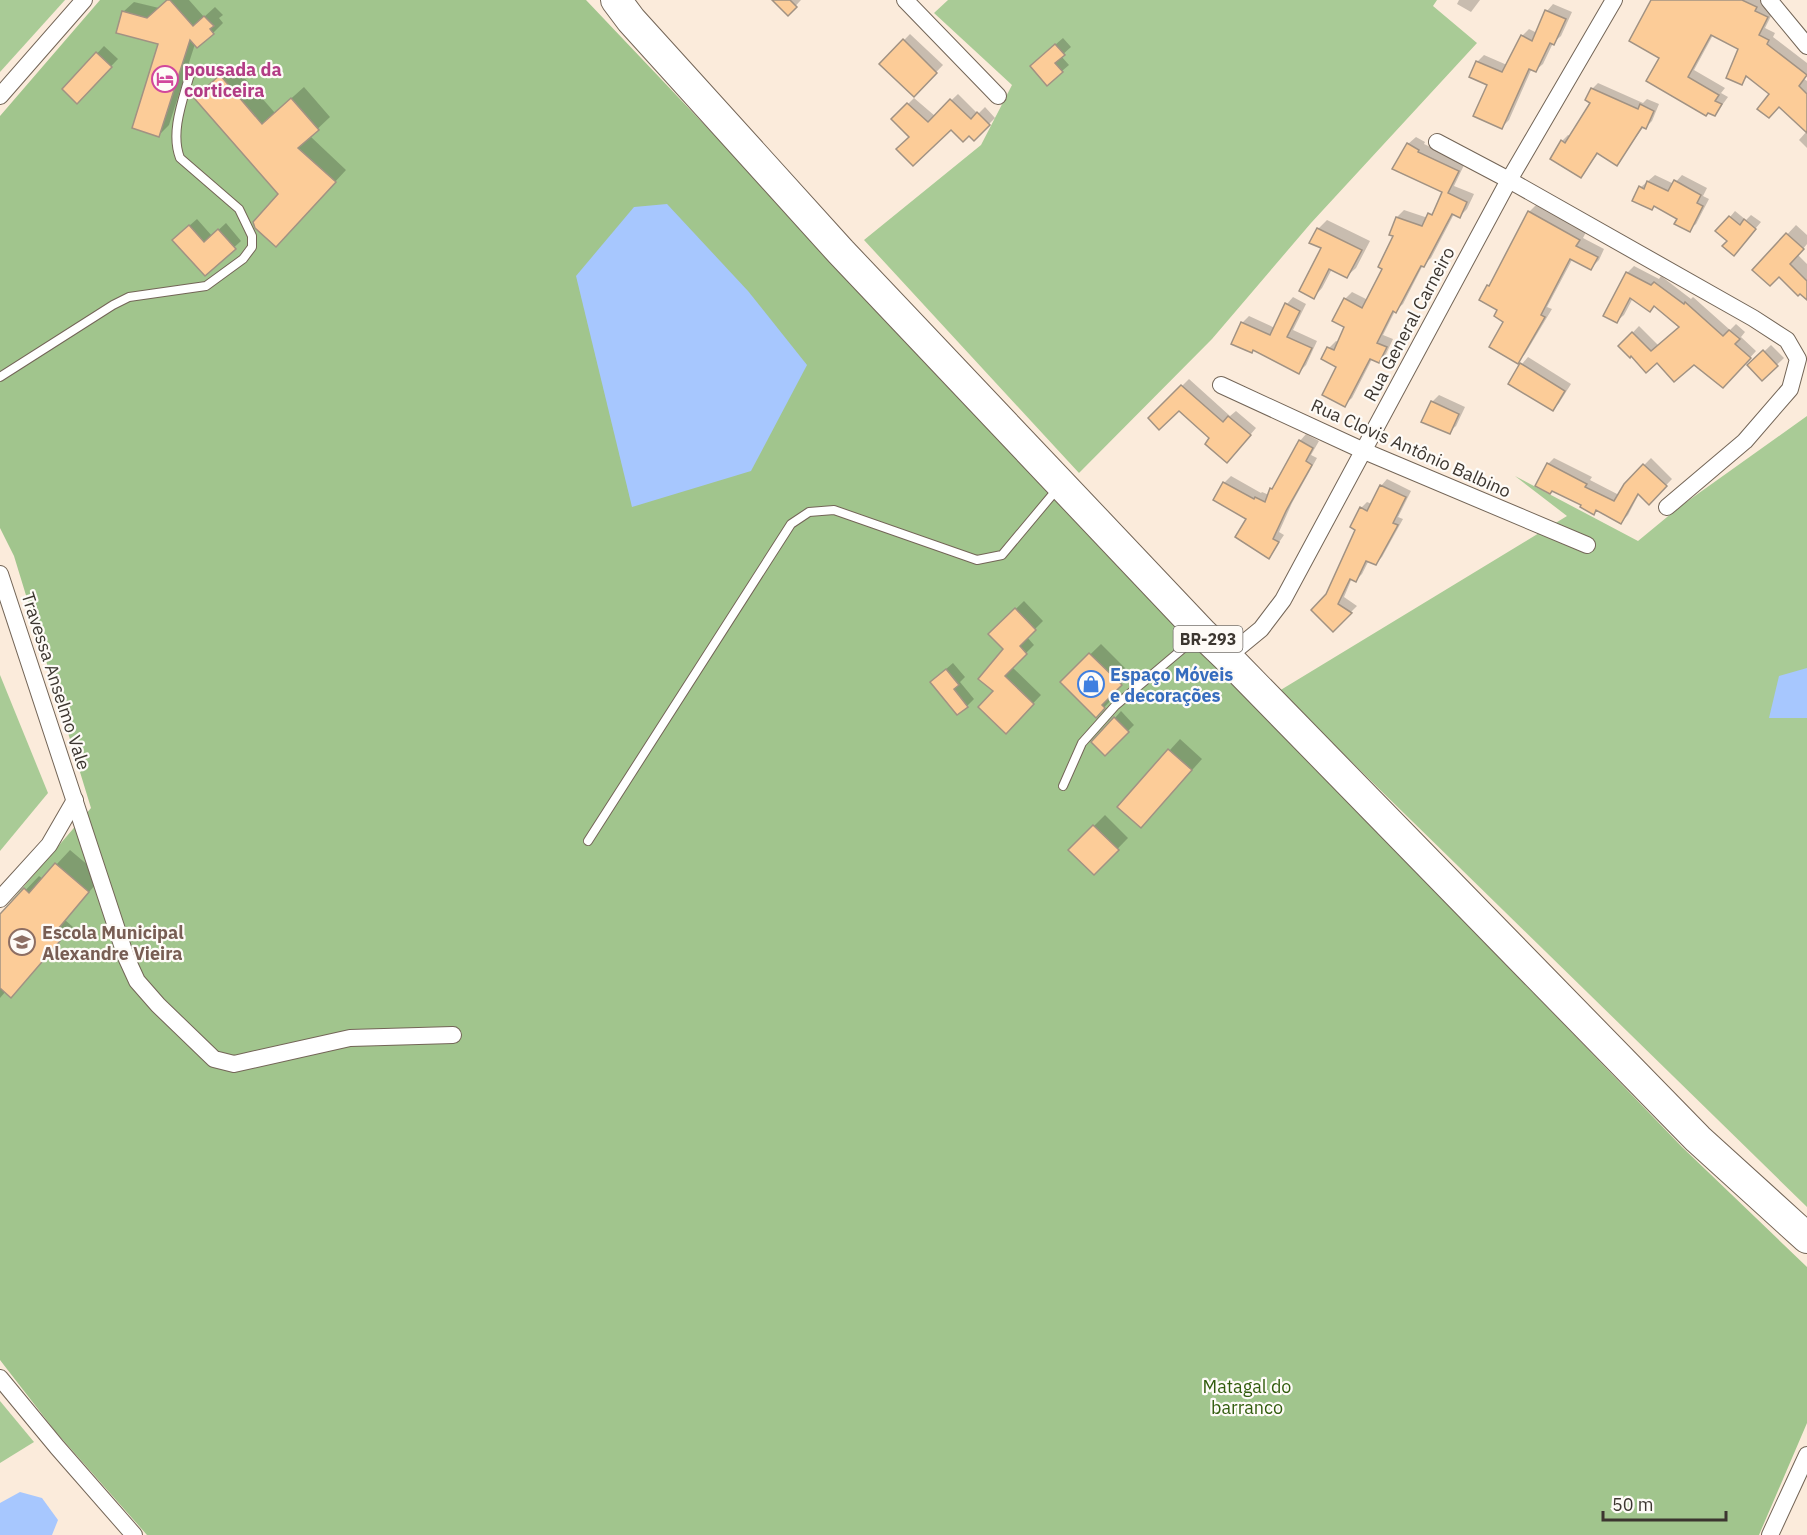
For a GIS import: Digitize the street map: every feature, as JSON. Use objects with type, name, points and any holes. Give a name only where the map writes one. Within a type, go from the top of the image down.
[{"type":"highway","name":"BR-293","points":[[609,0],[624,10],[841,252],[1060,486],[1202,633],[1698,1139],[1807,1238]]},
{"type":"street","points":[[0,96],[84,0]]},
{"type":"street","name":"Rua General Carneiro","points":[[1227,657],[1261,629],[1283,600],[1509,180],[1614,0]]},
{"type":"street","points":[[1768,0],[1807,46]]},
{"type":"street","points":[[915,3],[998,96]]},
{"type":"street","points":[[1437,142],[1509,180],[1753,318],[1787,340],[1798,359],[1790,389],[1745,441],[1667,507]]},
{"type":"street","name":"Rua Clovis Antônio Balbino","points":[[1221,385],[1364,451],[1587,545]]},
{"type":"street","name":"Travessa Anselmo Vale","points":[[0,574],[126,957],[137,981],[158,1005],[214,1059],[234,1064],[350,1038],[453,1035]]},
{"type":"street","points":[[0,899],[49,845],[75,800]]},
{"type":"street","points":[[0,1378],[134,1535]]},
{"type":"street","points":[[1770,1535],[1807,1455]]},
{"type":"lane","points":[[0,377],[112,305],[129,297],[206,286],[243,259],[252,247],[252,236],[239,209],[180,158],[176,147],[175,136],[190,74]]},
{"type":"lane","points":[[588,841],[791,524],[809,512],[834,510],[977,560],[1002,555],[1060,486]]},
{"type":"lane","points":[[1064,786],[1082,744],[1114,706],[1202,633]]},
{"type":"green space","points":[[0,0],[65,0],[0,72]]},
{"type":"green space","name":"Matagal do barranco","points":[[100,0],[586,0],[1173,618],[1682,1147],[1807,1267],[1807,1423],[1759,1535],[147,1535],[55,1431],[0,1360],[0,914],[91,808],[14,556],[0,528],[0,116]]},
{"type":"green space","points":[[948,0],[1437,0],[1433,6],[1477,43],[1311,223],[1212,339],[1079,473],[864,240],[981,145],[1012,85],[934,13]]},
{"type":"green space","points":[[1807,416],[1807,1207],[1279,691],[1567,516],[1515,476],[1638,541],[1678,508]]},
{"type":"green space","points":[[0,675],[48,793],[0,851]]},
{"type":"green space","points":[[0,1401],[34,1442],[0,1463]]},
{"type":"water","points":[[667,204],[748,291],[807,365],[751,471],[632,507],[576,276],[634,207]]},
{"type":"water","points":[[1807,668],[1807,718],[1769,718],[1779,676]]},
{"type":"water","points":[[20,1492],[42,1498],[58,1520],[52,1535],[0,1535],[0,1503]]},
{"type":"building","points":[[167,0],[170,0],[193,26],[204,16],[214,26],[210,29],[214,34],[197,48],[190,40],[159,137],[132,128],[158,44],[116,33],[122,11],[147,18]]},
{"type":"building","points":[[772,0],[790,0],[797,7],[788,16]]},
{"type":"building","points":[[1651,0],[1742,0],[1757,7],[1755,11],[1768,17],[1759,35],[1769,40],[1767,44],[1807,75],[1799,86],[1807,94],[1807,133],[1779,107],[1769,118],[1757,109],[1769,94],[1746,76],[1742,85],[1726,78],[1738,49],[1711,35],[1688,77],[1719,95],[1715,101],[1722,104],[1715,116],[1708,113],[1706,116],[1646,81],[1659,58],[1629,41]]},
{"type":"building","points":[[1545,10],[1566,19],[1554,45],[1550,43],[1536,72],[1529,69],[1502,129],[1473,116],[1487,85],[1469,77],[1476,61],[1502,72],[1521,35],[1532,41]]},
{"type":"building","points":[[903,39],[937,73],[914,97],[879,64]]},
{"type":"building","points":[[1055,44],[1065,55],[1055,63],[1063,72],[1047,86],[1030,66]]},
{"type":"building","points":[[96,52],[112,67],[77,104],[62,89]]},
{"type":"building","points":[[220,75],[262,124],[291,98],[319,130],[298,148],[336,182],[276,247],[255,228],[253,222],[278,194],[194,98]]},
{"type":"building","points":[[1591,88],[1638,109],[1640,104],[1654,111],[1646,129],[1642,127],[1617,166],[1597,153],[1581,178],[1550,159],[1561,140],[1565,143],[1590,103],[1585,100]]},
{"type":"building","points":[[950,99],[971,119],[977,112],[990,125],[974,141],[969,136],[963,142],[951,130],[913,166],[896,149],[909,137],[891,119],[907,103],[928,122]]},
{"type":"building","points":[[1407,143],[1419,150],[1418,152],[1459,171],[1448,193],[1467,202],[1460,218],[1452,214],[1424,267],[1421,266],[1396,313],[1393,311],[1377,343],[1387,347],[1379,363],[1370,359],[1345,407],[1322,395],[1336,367],[1321,359],[1327,347],[1334,350],[1344,327],[1332,321],[1344,298],[1362,308],[1382,269],[1378,267],[1393,236],[1389,235],[1396,217],[1422,226],[1428,213],[1432,215],[1442,192],[1392,169]]},
{"type":"building","points":[[1674,180],[1701,195],[1697,203],[1703,206],[1690,232],[1674,224],[1677,219],[1654,206],[1652,210],[1632,201],[1639,186],[1644,189],[1647,181],[1668,191]]},
{"type":"building","points":[[1528,211],[1580,240],[1576,246],[1598,257],[1591,270],[1570,259],[1541,315],[1545,317],[1518,364],[1489,347],[1503,322],[1494,316],[1497,310],[1479,300],[1487,285],[1489,286]]},
{"type":"building","points":[[1729,216],[1740,225],[1744,219],[1756,229],[1734,256],[1722,246],[1727,241],[1715,231]]},
{"type":"building","points":[[189,225],[204,242],[218,229],[236,249],[205,276],[172,240]]},
{"type":"building","points":[[1317,228],[1362,250],[1347,278],[1329,269],[1314,299],[1299,291],[1321,248],[1309,243]]},
{"type":"building","points":[[1786,233],[1804,249],[1790,264],[1807,281],[1807,300],[1800,294],[1798,296],[1779,277],[1770,286],[1752,270]]},
{"type":"building","points":[[1626,272],[1651,285],[1654,282],[1684,304],[1685,302],[1723,336],[1729,330],[1740,339],[1735,344],[1751,358],[1723,388],[1694,365],[1674,382],[1657,363],[1646,373],[1631,356],[1630,358],[1618,346],[1632,332],[1651,351],[1679,327],[1654,306],[1650,312],[1630,298],[1617,323],[1603,316]]},
{"type":"building","points":[[1285,303],[1300,311],[1287,337],[1312,348],[1299,374],[1253,350],[1252,353],[1231,344],[1241,322],[1270,335]]},
{"type":"building","points":[[1763,350],[1778,366],[1762,381],[1747,365]]},
{"type":"building","points":[[1520,363],[1565,391],[1553,411],[1508,384]]},
{"type":"building","points":[[1181,385],[1223,422],[1228,416],[1251,435],[1227,463],[1205,444],[1209,438],[1179,411],[1159,430],[1148,418]]},
{"type":"building","points":[[1431,401],[1459,414],[1450,434],[1421,422]]},
{"type":"building","points":[[1299,440],[1313,448],[1306,461],[1312,465],[1273,539],[1279,542],[1269,559],[1235,537],[1246,519],[1213,500],[1223,482],[1254,499],[1255,497],[1265,502],[1270,488],[1272,489]]},
{"type":"building","points":[[1547,463],[1587,484],[1585,487],[1614,501],[1624,484],[1643,464],[1667,486],[1649,505],[1638,494],[1621,524],[1596,510],[1594,515],[1580,507],[1581,505],[1552,491],[1550,494],[1535,486]]},
{"type":"building","points":[[1380,485],[1406,497],[1393,523],[1398,525],[1376,565],[1366,561],[1356,582],[1350,579],[1338,604],[1352,613],[1333,632],[1311,610],[1326,594],[1355,530],[1350,527],[1360,507],[1367,511]]},
{"type":"building","points":[[1015,608],[1036,630],[1020,646],[1027,654],[1005,676],[1034,704],[1006,734],[978,707],[993,691],[978,679],[1003,649],[988,634]]},
{"type":"building","name":"Espaço Móveis e decorações","points":[[1089,653],[1122,685],[1102,705],[1105,708],[1096,718],[1060,682]]},
{"type":"building","points":[[946,669],[959,685],[954,689],[968,707],[957,715],[930,682]]},
{"type":"building","points":[[1114,717],[1129,732],[1105,756],[1091,742]]},
{"type":"building","points":[[1168,749],[1192,770],[1141,828],[1117,807]]},
{"type":"building","points":[[1093,825],[1119,850],[1094,875],[1068,850]]},
{"type":"building","points":[[55,863],[89,892],[53,935],[60,941],[11,998],[0,988],[0,914],[24,888],[29,893]]},
{"type":"place","name":"pousada da corticeira","points":[[165,79]]},
{"type":"place","name":"Espaço Móveis e decorações","points":[[1091,684]]},
{"type":"place","name":"Escola Municipal Alexandre Vieira","points":[[22,942]]}]
